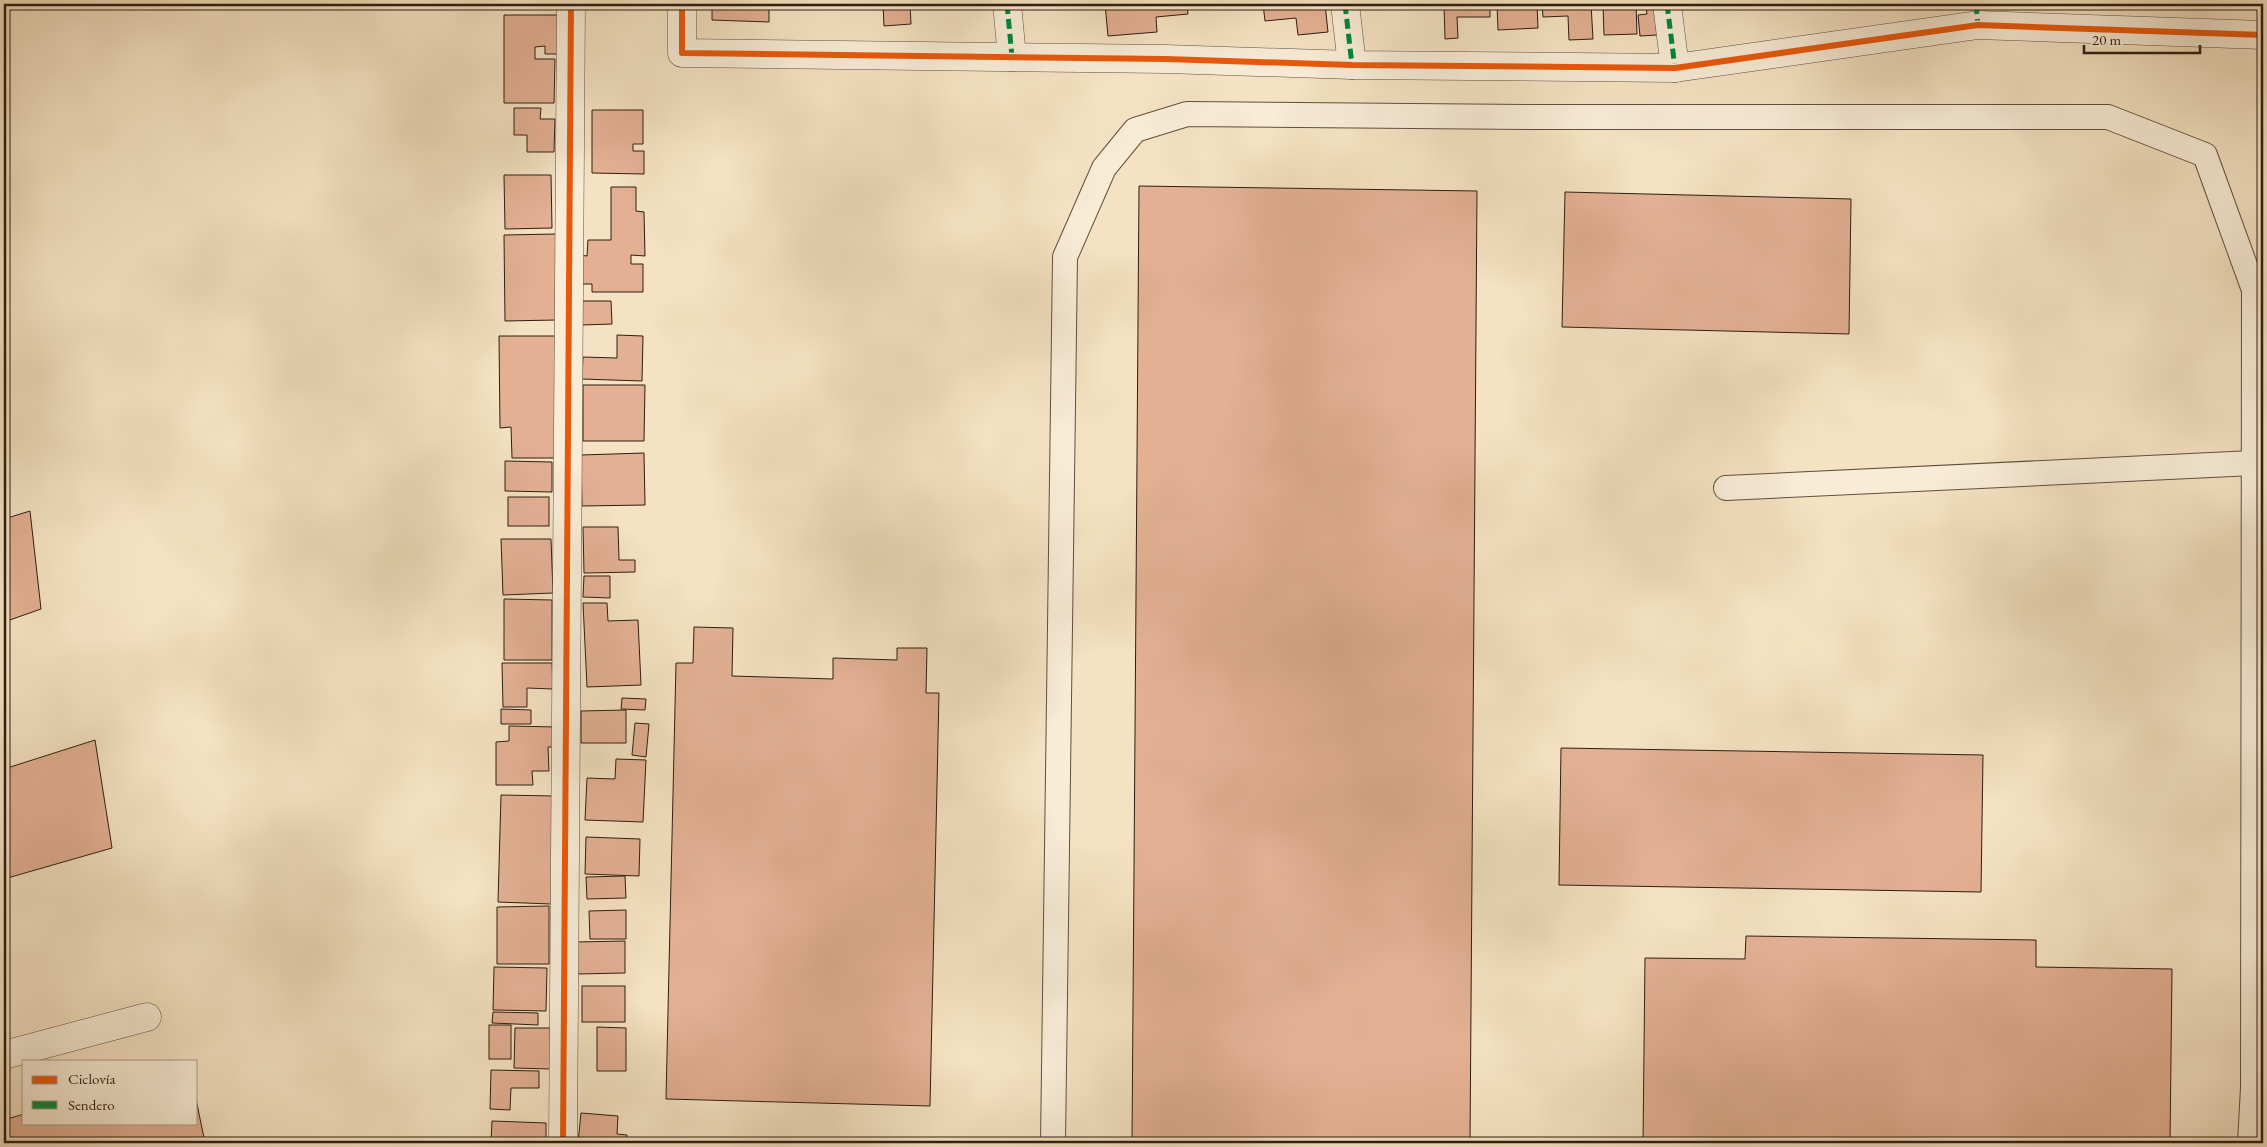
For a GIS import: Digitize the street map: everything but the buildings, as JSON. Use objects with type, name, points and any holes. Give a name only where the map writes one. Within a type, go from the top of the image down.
[{"type":"street","points":[[563,1143],[571,4]]},
{"type":"street","points":[[682,4],[682,53],[1166,59],[1352,65],[1675,68],[1977,14],[2263,34]]},
{"type":"street","points":[[1007,4],[1012,57]]},
{"type":"street","points":[[1344,4],[1352,65]]},
{"type":"street","points":[[1667,4],[1675,68]]},
{"type":"street","points":[[4,1055],[147,1017]]},
{"type":"lane","points":[[1053,1143],[1065,257],[1104,168],[1135,130],[1187,114],[1527,117],[2108,117],[2205,155],[2254,290],[2253,1088],[2250,1143]]},
{"type":"lane","points":[[1726,488],[2253,462]]},
{"type":"marked path","points":[[1007,4],[1012,57]]},
{"type":"marked path","points":[[1345,4],[1352,65]]},
{"type":"marked path","points":[[1667,4],[1675,68]]},
{"type":"marked path","points":[[1976,4],[1978,25]]},
{"type":"cycle path","points":[[563,1143],[571,4]]},
{"type":"cycle path","points":[[682,4],[682,53],[1166,59],[1352,65],[1675,68],[1978,25],[2263,35]]}]
